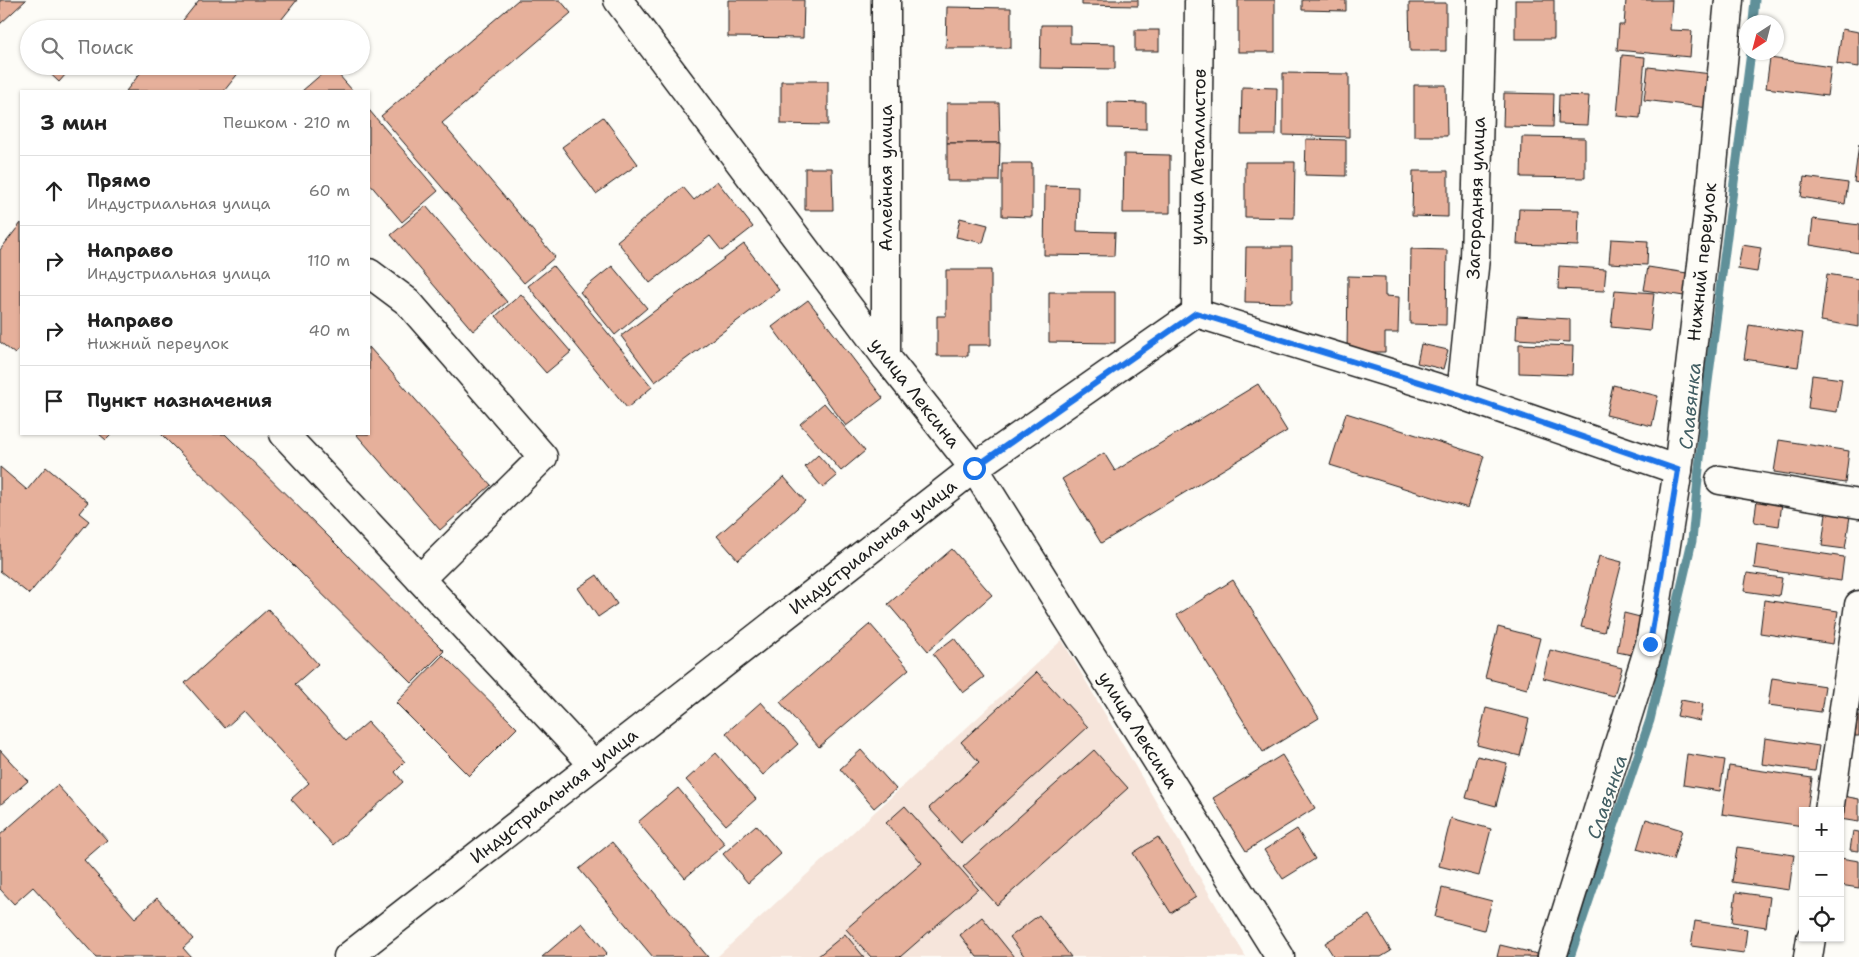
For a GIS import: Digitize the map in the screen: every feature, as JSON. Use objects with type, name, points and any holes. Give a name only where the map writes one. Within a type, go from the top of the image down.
[{"type":"street","name":"улица Лексина","points":[[618,0],[886,357],[974,468],[1280,957]]},
{"type":"street","name":"Аллейная улица","points":[[886,0],[886,357]]},
{"type":"street","name":"улица Металлистов","points":[[1196,313],[1200,0]]},
{"type":"street","name":"Загородняя улица","points":[[1461,395],[1475,258],[1482,0]]},
{"type":"street","name":"Нижний переулок","points":[[1552,957],[1650,644],[1678,470],[1710,196],[1729,0]]},
{"type":"street","points":[[370,274],[408,302],[543,457],[420,579]]},
{"type":"street","points":[[1196,313],[1461,395],[1678,470]]},
{"type":"street","name":"Индустриальная улица","points":[[348,957],[974,468],[1196,313]]},
{"type":"street","points":[[285,435],[594,765]]},
{"type":"street","points":[[1720,480],[1859,504]]},
{"type":"street","points":[[1831,807],[1859,605]]},
{"type":"street","points":[[1808,957],[1810,942]]},
{"type":"shaded area","points":[[1062,640],[1246,957],[717,957]]},
{"type":"building","points":[[0,0],[26,0],[0,24]]},
{"type":"building","points":[[199,0],[297,0],[281,20],[183,20]]},
{"type":"building","points":[[518,0],[560,0],[571,13],[442,123],[555,257],[524,283],[381,116]]},
{"type":"building","points":[[728,0],[804,0],[803,38],[728,37]]},
{"type":"building","points":[[1082,0],[1138,0],[1138,6],[1082,5]]},
{"type":"building","points":[[1238,0],[1275,0],[1275,52],[1238,52]]},
{"type":"building","points":[[1302,0],[1346,0],[1346,11],[1302,10]]},
{"type":"building","points":[[1515,0],[1554,0],[1554,39],[1515,39]]},
{"type":"building","points":[[1626,0],[1672,0],[1670,30],[1692,31],[1690,57],[1617,50],[1619,25],[1624,25]]},
{"type":"building","points":[[1409,3],[1446,3],[1446,51],[1410,51]]},
{"type":"building","points":[[947,7],[1011,8],[1011,48],[946,48]]},
{"type":"building","points":[[1041,25],[1070,25],[1070,43],[1115,44],[1115,69],[1040,68]]},
{"type":"building","points":[[1842,29],[1859,32],[1859,67],[1837,64]]},
{"type":"building","points":[[1135,30],[1159,30],[1159,51],[1135,51]]},
{"type":"building","points":[[1622,55],[1645,57],[1640,118],[1617,116]]},
{"type":"building","points":[[1770,60],[1784,60],[1831,67],[1827,96],[1766,88]]},
{"type":"building","points":[[1648,67],[1712,74],[1709,108],[1644,100]]},
{"type":"building","points":[[1283,73],[1349,74],[1349,137],[1283,135]]},
{"type":"building","points":[[52,75],[65,75],[59,82]]},
{"type":"building","points":[[139,75],[237,75],[225,90],[127,90]]},
{"type":"building","points":[[321,75],[339,75],[352,90],[303,90]]},
{"type":"building","points":[[781,81],[828,81],[828,125],[781,124]]},
{"type":"building","points":[[1414,85],[1446,85],[1447,136],[1414,136]]},
{"type":"building","points":[[1242,87],[1277,88],[1276,135],[1241,135]]},
{"type":"building","points":[[1504,93],[1554,94],[1553,127],[1503,126]]},
{"type":"building","points":[[1559,95],[1589,96],[1587,125],[1558,124]]},
{"type":"building","points":[[1108,102],[1146,103],[1146,129],[1108,128]]},
{"type":"building","points":[[947,103],[999,103],[1000,143],[947,143]]},
{"type":"building","points":[[370,111],[438,191],[402,222],[370,184]]},
{"type":"building","points":[[603,117],[638,164],[596,194],[562,147]]},
{"type":"building","points":[[1522,137],[1585,138],[1585,178],[1521,177]]},
{"type":"building","points":[[1306,139],[1346,140],[1346,176],[1305,175]]},
{"type":"building","points":[[947,143],[1000,143],[999,181],[947,181]]},
{"type":"building","points":[[1859,144],[1859,183],[1854,182]]},
{"type":"building","points":[[1124,154],[1170,155],[1170,213],[1123,213]]},
{"type":"building","points":[[1245,162],[1295,162],[1294,218],[1245,217]]},
{"type":"building","points":[[1002,163],[1032,163],[1032,217],[1002,216]]},
{"type":"building","points":[[805,168],[832,168],[833,210],[805,210]]},
{"type":"building","points":[[1413,171],[1448,171],[1448,217],[1412,216]]},
{"type":"building","points":[[1804,177],[1848,183],[1845,204],[1801,197]]},
{"type":"building","points":[[717,181],[753,227],[722,251],[710,236],[650,283],[617,241],[683,187],[694,200]]},
{"type":"building","points":[[1045,186],[1078,187],[1077,231],[1115,232],[1114,256],[1044,255]]},
{"type":"building","points":[[426,206],[507,302],[473,331],[391,235]]},
{"type":"building","points":[[1519,209],[1579,210],[1578,246],[1517,244]]},
{"type":"building","points":[[960,218],[988,225],[983,243],[956,237]]},
{"type":"building","points":[[1813,219],[1859,225],[1859,253],[1810,245]]},
{"type":"building","points":[[20,224],[20,347],[15,354],[0,342],[0,250]]},
{"type":"building","points":[[1611,239],[1648,241],[1647,265],[1609,263]]},
{"type":"building","points":[[744,244],[779,290],[655,382],[621,336]]},
{"type":"building","points":[[1742,245],[1761,248],[1757,272],[1738,269]]},
{"type":"building","points":[[1246,247],[1292,247],[1292,303],[1245,302]]},
{"type":"building","points":[[1411,249],[1447,250],[1446,325],[1410,324]]},
{"type":"building","points":[[553,266],[652,387],[627,408],[528,286]]},
{"type":"building","points":[[612,266],[647,308],[615,335],[580,292]]},
{"type":"building","points":[[1559,266],[1606,269],[1604,291],[1558,289]]},
{"type":"building","points":[[1648,267],[1687,273],[1684,296],[1644,290]]},
{"type":"building","points":[[946,270],[991,270],[991,345],[968,345],[968,356],[937,356],[937,316],[946,316]]},
{"type":"building","points":[[1827,274],[1859,279],[1859,327],[1821,321]]},
{"type":"building","points":[[1348,276],[1385,277],[1385,296],[1399,297],[1398,333],[1385,333],[1385,352],[1347,352]]},
{"type":"building","points":[[1615,290],[1654,293],[1650,331],[1611,327]]},
{"type":"building","points":[[1049,292],[1115,292],[1115,343],[1049,342]]},
{"type":"building","points":[[521,294],[571,352],[546,373],[496,316]]},
{"type":"building","points":[[808,300],[883,398],[846,426],[772,327]]},
{"type":"building","points":[[1517,316],[1570,319],[1570,342],[1516,339]]},
{"type":"building","points":[[1749,325],[1803,333],[1798,367],[1744,359]]},
{"type":"building","points":[[1421,344],[1448,350],[1443,369],[1417,363]]},
{"type":"building","points":[[1519,344],[1573,346],[1572,375],[1519,373]]},
{"type":"building","points":[[370,348],[491,485],[440,530],[357,435],[370,435]]},
{"type":"building","points":[[1812,375],[1842,379],[1837,412],[1808,408]]},
{"type":"building","points":[[1258,384],[1287,431],[1101,543],[1062,479],[1104,453],[1115,471]]},
{"type":"building","points":[[1613,385],[1658,396],[1652,426],[1606,415]]},
{"type":"building","points":[[824,403],[865,451],[841,471],[800,424]]},
{"type":"building","points":[[1346,413],[1484,456],[1468,508],[1330,465]]},
{"type":"building","points":[[100,435],[111,435],[106,440]]},
{"type":"building","points":[[162,435],[226,435],[444,651],[412,683]]},
{"type":"building","points":[[1779,440],[1849,451],[1845,483],[1774,472]]},
{"type":"building","points":[[818,455],[837,476],[823,488],[805,467]]},
{"type":"building","points":[[0,467],[27,490],[46,467],[88,502],[79,513],[89,521],[29,594],[0,571]]},
{"type":"building","points":[[784,477],[805,501],[738,560],[717,536]]},
{"type":"building","points":[[1757,500],[1782,503],[1779,526],[1754,522]]},
{"type":"building","points":[[1826,513],[1850,516],[1845,549],[1822,546]]},
{"type":"building","points":[[1757,544],[1844,557],[1841,581],[1754,568]]},
{"type":"building","points":[[952,549],[992,595],[928,651],[888,604]]},
{"type":"building","points":[[1599,556],[1622,562],[1604,632],[1581,627]]},
{"type":"building","points":[[1747,573],[1782,578],[1779,596],[1744,591]]},
{"type":"building","points":[[597,575],[617,604],[598,617],[578,588]]},
{"type":"building","points":[[1233,580],[1319,718],[1263,752],[1177,615]]},
{"type":"building","points":[[1764,600],[1838,611],[1833,644],[1760,633]]},
{"type":"building","points":[[268,609],[318,664],[295,684],[346,741],[368,722],[405,762],[395,772],[403,782],[333,845],[291,799],[309,783],[244,711],[225,728],[185,683]]},
{"type":"building","points":[[1624,613],[1640,617],[1632,655],[1617,652]]},
{"type":"building","points":[[870,624],[909,669],[819,747],[780,702]]},
{"type":"building","points":[[1498,627],[1540,638],[1527,689],[1485,678]]},
{"type":"building","points":[[954,638],[984,677],[963,693],[933,654]]},
{"type":"building","points":[[1550,650],[1622,668],[1614,696],[1543,678]]},
{"type":"building","points":[[443,655],[517,728],[469,776],[396,703]]},
{"type":"building","points":[[1037,672],[1088,727],[961,843],[929,808],[979,762],[961,742]]},
{"type":"building","points":[[1772,678],[1825,686],[1821,712],[1768,705]]},
{"type":"building","points":[[1681,700],[1703,704],[1700,721],[1677,716]]},
{"type":"building","points":[[761,702],[798,744],[763,775],[726,733]]},
{"type":"building","points":[[1859,706],[1859,736],[1855,736]]},
{"type":"building","points":[[1486,708],[1529,719],[1520,756],[1477,745]]},
{"type":"building","points":[[1765,738],[1819,746],[1815,771],[1762,764]]},
{"type":"building","points":[[0,750],[28,781],[0,805]]},
{"type":"building","points":[[861,750],[896,789],[874,808],[840,769]]},
{"type":"building","points":[[1094,750],[1128,788],[997,905],[963,867]]},
{"type":"building","points":[[716,753],[756,799],[726,825],[686,780]]},
{"type":"building","points":[[1687,754],[1725,760],[1720,791],[1683,785]]},
{"type":"building","points":[[1282,755],[1315,808],[1246,851],[1213,798]]},
{"type":"building","points":[[1477,756],[1507,763],[1496,806],[1466,798]]},
{"type":"building","points":[[1729,766],[1812,778],[1808,807],[1799,807],[1799,825],[1722,814]]},
{"type":"building","points":[[57,785],[107,840],[84,860],[135,918],[157,898],[193,939],[183,948],[191,957],[96,957],[33,887],[14,904],[0,889],[0,835]]},
{"type":"building","points":[[678,788],[725,844],[685,878],[638,822]]},
{"type":"building","points":[[1843,796],[1859,799],[1859,822],[1844,820],[1844,807],[1842,807]]},
{"type":"building","points":[[905,806],[978,889],[900,957],[871,957],[846,929],[922,863],[886,823]]},
{"type":"building","points":[[1451,818],[1491,829],[1479,876],[1439,866]]},
{"type":"building","points":[[1646,819],[1682,830],[1673,860],[1637,849]]},
{"type":"building","points":[[756,825],[781,854],[748,883],[723,854]]},
{"type":"building","points":[[1297,829],[1315,859],[1283,879],[1264,850]]},
{"type":"building","points":[[1853,831],[1859,832],[1859,851],[1850,850]]},
{"type":"building","points":[[1158,837],[1196,897],[1171,913],[1133,853]]},
{"type":"building","points":[[612,842],[708,957],[653,957],[579,869]]},
{"type":"building","points":[[1737,847],[1794,855],[1789,890],[1732,882]]},
{"type":"building","points":[[1844,859],[1859,861],[1859,888],[1844,886]]},
{"type":"building","points":[[1442,888],[1492,901],[1484,930],[1435,917]]},
{"type":"building","points":[[1736,892],[1770,897],[1766,927],[1732,922]]},
{"type":"building","points":[[1039,915],[1071,957],[1025,957],[1010,937]]},
{"type":"building","points":[[1369,915],[1391,951],[1381,957],[1334,957],[1325,943]]},
{"type":"building","points":[[982,917],[1014,957],[977,957],[960,935]]},
{"type":"building","points":[[1695,921],[1747,929],[1744,953],[1691,946]]},
{"type":"building","points":[[582,923],[607,953],[603,957],[542,957]]},
{"type":"building","points":[[845,934],[864,957],[817,957]]},
{"type":"building","points":[[1500,945],[1542,955],[1541,957],[1497,957]]},
{"type":"waterway","name":"Славянка","points":[[1754,15],[1755,0]]},
{"type":"waterway","name":"Славянка","points":[[1570,957],[1650,720],[1692,541],[1706,397],[1750,60]]},
{"type":"route","points":[[974,468],[1196,313],[1461,395],[1678,470],[1650,644]]}]
